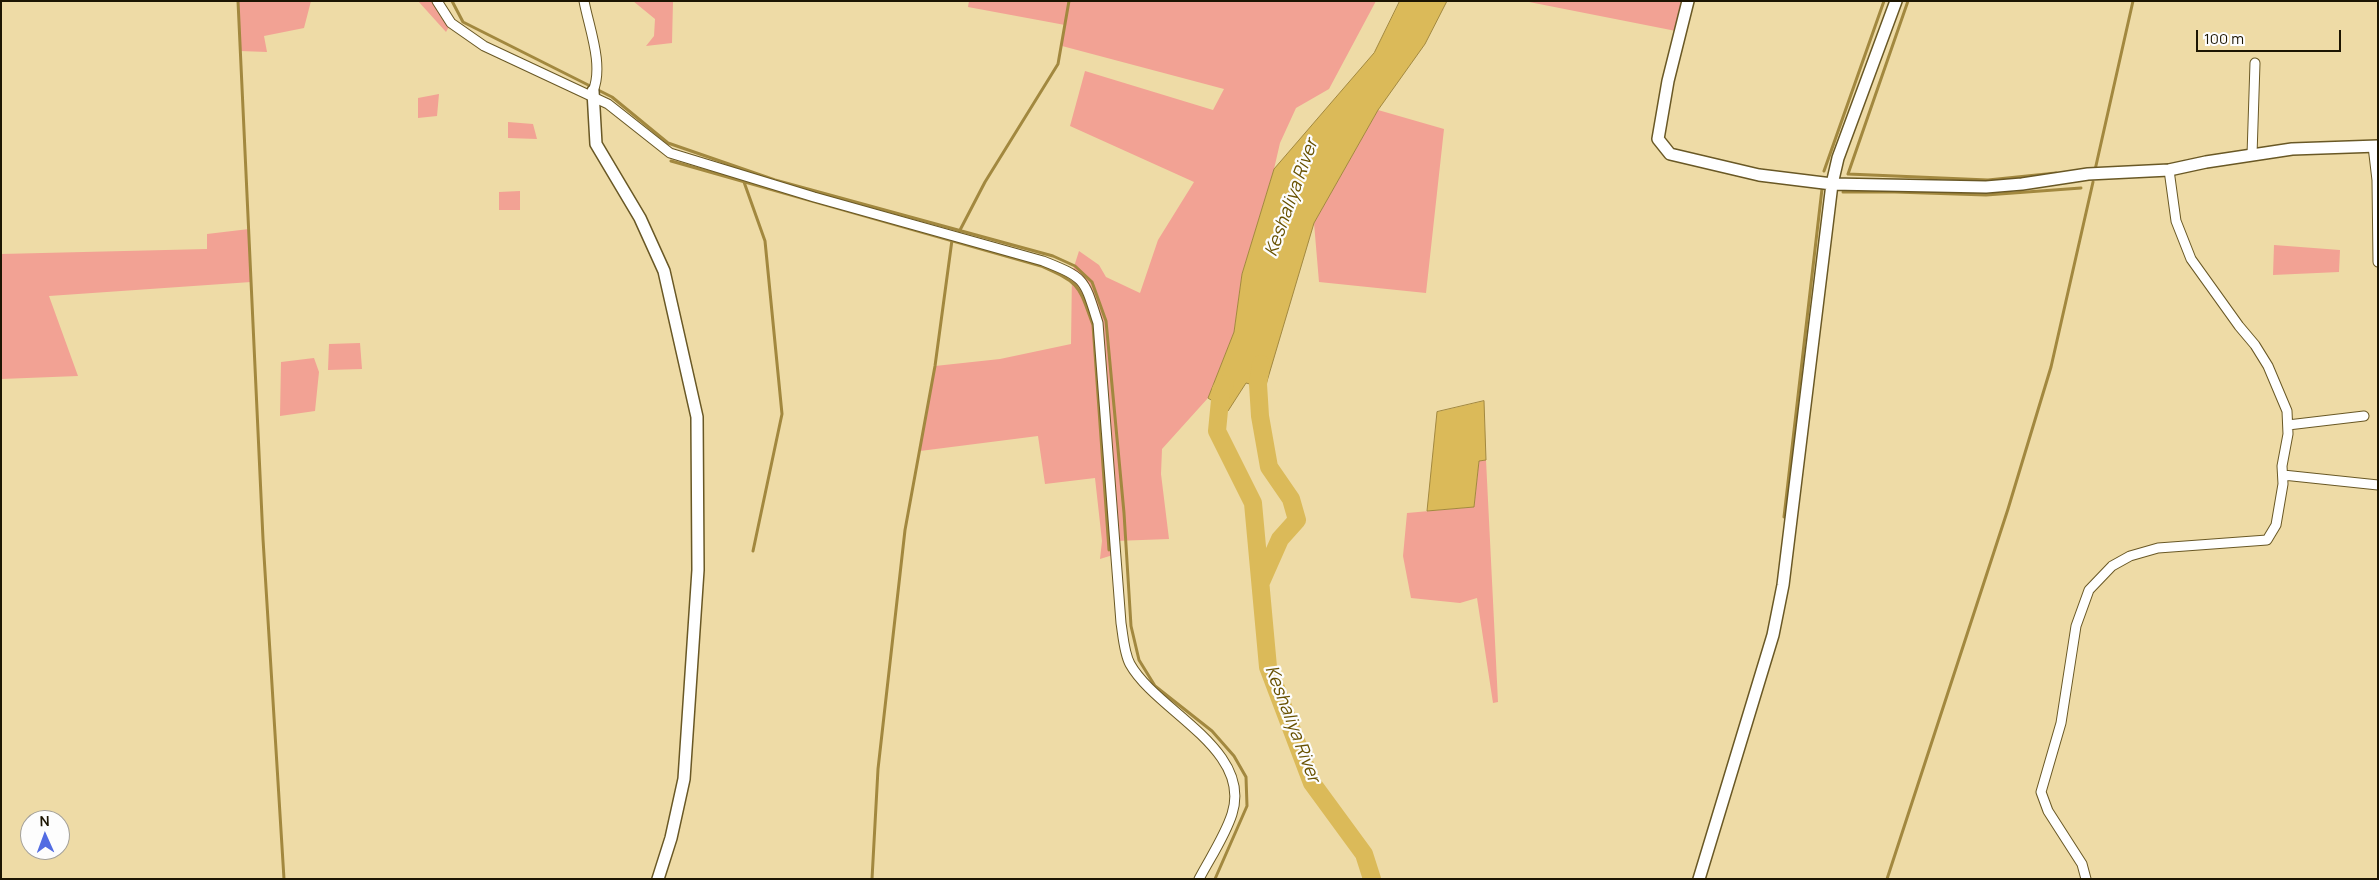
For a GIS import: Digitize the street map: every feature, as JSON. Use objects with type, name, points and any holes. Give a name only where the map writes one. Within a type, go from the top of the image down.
[{"type":"street","points":[[437,1],[451,23],[484,46],[593,91],[670,153],[814,197],[1043,261],[1072,273],[1087,286],[1098,323],[1121,623],[1129,663],[1150,690],[1206,739],[1233,777],[1232,814],[1199,879]]},
{"type":"street","points":[[584,1],[596,64],[593,91],[596,144],[640,218],[664,271],[697,417],[698,570],[684,779],[671,838],[658,879]]},
{"type":"street","points":[[1688,1],[1668,82],[1658,139],[1670,154],[1759,175],[1832,184],[1986,186],[2022,184],[2088,174],[2170,170],[2292,149],[2375,146],[2378,262]]},
{"type":"street","points":[[1699,879],[1773,635],[1783,585],[1832,184],[1838,158],[1896,1]]},
{"type":"street","points":[[2252,155],[2255,63]]},
{"type":"street","points":[[2086,879],[2082,864],[2048,811],[2040,792],[2061,723],[2076,626],[2089,590],[2112,566],[2130,556],[2158,548],[2267,540],[2276,525],[2283,484],[2284,451],[2288,434],[2287,411],[2268,366],[2255,345],[2191,259],[2176,221],[2170,170]]},
{"type":"street","points":[[2288,425],[2364,416]]},
{"type":"street","points":[[2283,475],[2378,485]]},
{"type":"shaded area","points":[[238,1],[311,1],[304,28],[264,36],[267,52],[240,51]]},
{"type":"shaded area","points":[[418,1],[437,1],[451,23],[446,32]]},
{"type":"shaded area","points":[[633,1],[673,1],[672,43],[646,46],[654,36],[655,19]]},
{"type":"shaded area","points":[[969,1],[1376,1],[1329,89],[1296,108],[1280,143],[1242,274],[1234,332],[1208,398],[1162,449],[1161,474],[1169,539],[1115,541],[1116,554],[1100,559],[1102,541],[1095,478],[1045,484],[1038,436],[920,451],[935,366],[1000,359],[1071,344],[1072,273],[1079,251],[1099,265],[1106,277],[1140,293],[1158,240],[1194,182],[1070,126],[1085,71],[1213,110],[1224,89],[1062,46],[1065,25],[968,7]]},
{"type":"shaded area","points":[[1524,1],[1683,1],[1681,32]]},
{"type":"shaded area","points":[[439,94],[437,116],[418,118],[418,98]]},
{"type":"shaded area","points":[[1378,110],[1444,129],[1426,293],[1319,282],[1314,223]]},
{"type":"shaded area","points":[[508,122],[533,124],[537,139],[508,138]]},
{"type":"shaded area","points":[[520,191],[520,210],[499,210],[499,192]]},
{"type":"shaded area","points":[[249,229],[251,282],[49,296],[78,376],[1,379],[1,254],[207,249],[207,234]]},
{"type":"shaded area","points":[[2274,245],[2340,250],[2339,272],[2273,275]]},
{"type":"shaded area","points":[[360,343],[362,369],[328,370],[329,344]]},
{"type":"shaded area","points":[[314,358],[319,372],[315,411],[280,416],[281,362]]},
{"type":"shaded area","points":[[1486,460],[1498,702],[1493,703],[1477,598],[1460,603],[1411,598],[1403,556],[1407,513],[1474,507],[1479,461]]},
{"type":"water","points":[[1400,1],[1447,1],[1425,44],[1378,110],[1314,223],[1265,388],[1246,383],[1228,411],[1208,398],[1234,332],[1242,274],[1274,169],[1374,53]]},
{"type":"water","points":[[1484,401],[1486,460],[1479,461],[1474,507],[1427,511],[1437,412]]},
{"type":"waterway","points":[[238,1],[263,539],[284,879]]},
{"type":"waterway","points":[[452,1],[463,22],[612,97],[668,143],[775,180],[1053,256],[1075,266],[1092,282],[1106,321],[1124,513],[1131,626],[1139,660],[1155,686],[1212,731],[1234,756],[1246,777],[1247,806],[1215,879]]},
{"type":"waterway","points":[[959,232],[985,182],[1058,64],[1069,1]]},
{"type":"waterway","points":[[1824,171],[1884,1]]},
{"type":"waterway","points":[[1908,1],[1848,174],[1988,180],[2056,173]]},
{"type":"waterway","points":[[2095,170],[2133,1]]},
{"type":"waterway","points":[[671,161],[1041,266],[1071,282],[1081,293],[1093,325],[1109,550]]},
{"type":"waterway","points":[[744,182],[765,241],[782,414],[753,551]]},
{"type":"waterway","points":[[1887,879],[2008,509],[2051,367],[2093,182]]},
{"type":"waterway","points":[[1843,192],[1986,195],[2081,188]]},
{"type":"waterway","points":[[1784,517],[1822,189]]},
{"type":"waterway","points":[[872,879],[878,769],[905,530],[935,366],[952,240]]},
{"type":"waterway","name":"Keshaliya River","points":[[1261,364],[1258,384],[1260,416],[1269,467],[1291,499],[1297,520],[1280,539],[1261,582]]},
{"type":"waterway","name":"Keshaliya River","points":[[1225,384],[1221,390],[1217,431],[1253,503],[1268,667],[1312,783],[1364,854],[1372,879]]}]
